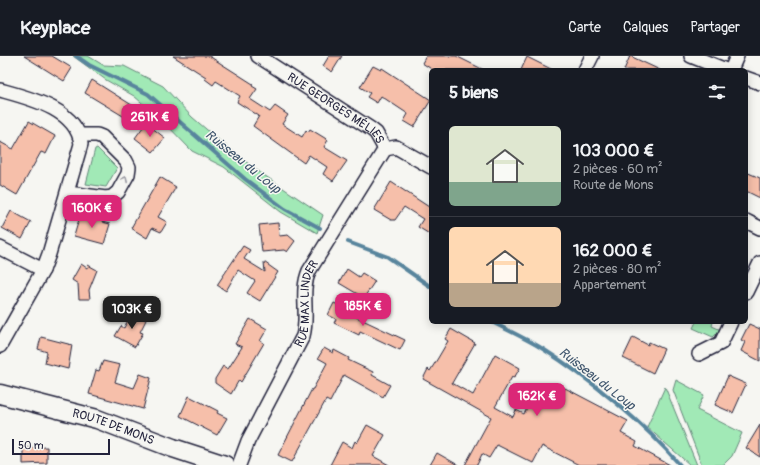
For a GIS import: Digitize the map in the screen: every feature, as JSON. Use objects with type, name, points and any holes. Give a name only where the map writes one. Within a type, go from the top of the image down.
[{"type":"main road","name":"ROUTE DE MONS","points":[[0,394],[97,420],[173,448],[225,465]]},
{"type":"street","name":"RUE GEORGES MÉLIES","points":[[258,56],[370,129],[376,134],[385,149],[396,146],[429,166]]},
{"type":"street","points":[[586,68],[592,56]]},
{"type":"street","points":[[691,56],[721,68]]},
{"type":"street","points":[[732,68],[738,56]]},
{"type":"street","points":[[748,79],[760,83]]},
{"type":"street","points":[[0,90],[47,106],[75,126],[80,135],[82,144],[79,158],[43,270],[0,346]]},
{"type":"street","points":[[68,193],[106,198],[112,197],[118,192],[128,174],[129,167],[126,161],[102,137],[97,135],[80,135]]},
{"type":"street","name":"RUE MAX LINDER","points":[[239,465],[248,441],[303,336],[305,320],[304,293],[309,271],[385,149]]},
{"type":"street","points":[[748,223],[760,228]]},
{"type":"street","points":[[0,248],[43,270]]},
{"type":"street","points":[[748,288],[760,262]]},
{"type":"street","points":[[700,354],[721,343],[730,324]]},
{"type":"green space","points":[[73,56],[88,56],[103,65],[124,66],[163,86],[192,117],[220,141],[255,169],[323,215],[317,233],[281,212],[224,167],[192,151],[163,121],[134,96],[106,80]]},
{"type":"green space","points":[[97,148],[117,168],[106,187],[86,184],[95,149]]},
{"type":"green space","points":[[695,324],[712,324],[712,326],[721,330],[713,337],[693,328]]},
{"type":"green space","points":[[676,380],[704,395],[697,410],[742,433],[732,456],[723,465],[702,465],[673,390]]},
{"type":"green space","points":[[665,387],[697,465],[690,465],[647,427]]},
{"type":"building","points":[[24,56],[52,56],[72,68],[64,81]]},
{"type":"building","points":[[173,56],[209,56],[253,84],[252,86],[257,89],[250,99],[270,112],[275,106],[288,115],[282,124],[302,137],[306,130],[308,132],[310,129],[328,140],[324,147],[347,161],[333,181],[323,174],[327,167],[309,155],[304,163],[253,126],[259,116],[237,102],[240,96],[216,81],[213,85],[205,79],[206,77]]},
{"type":"building","points":[[329,56],[342,56],[332,72],[323,66]]},
{"type":"building","points":[[426,56],[456,56],[480,68],[430,68],[422,63]]},
{"type":"building","points":[[630,56],[656,68],[625,68]]},
{"type":"building","points":[[527,57],[549,68],[522,68]]},
{"type":"building","points":[[373,66],[381,70],[382,68],[429,99],[429,103],[414,127],[404,121],[408,114],[381,96],[377,103],[367,97],[370,93],[360,87]]},
{"type":"building","points":[[92,80],[135,107],[128,119],[85,93]]},
{"type":"building","points":[[29,121],[55,136],[46,154],[41,152],[17,195],[0,185],[0,142],[13,149]]},
{"type":"building","points":[[146,123],[165,138],[153,152],[135,138]]},
{"type":"building","points":[[748,173],[760,178],[760,198],[748,192]]},
{"type":"building","points":[[160,177],[176,187],[158,217],[167,222],[161,232],[152,228],[147,238],[131,228]]},
{"type":"building","points":[[391,182],[429,207],[429,234],[418,227],[423,219],[404,207],[395,220],[391,220],[374,210]]},
{"type":"building","points":[[11,211],[31,222],[22,239],[2,228]]},
{"type":"building","points":[[89,214],[104,218],[102,222],[110,224],[104,244],[74,236],[80,216],[88,218]]},
{"type":"building","points":[[278,223],[279,236],[288,235],[295,241],[287,252],[284,250],[262,252],[259,225]]},
{"type":"building","points":[[243,246],[250,250],[244,259],[265,272],[264,262],[278,272],[260,301],[247,293],[255,281],[238,270],[226,291],[217,285]]},
{"type":"building","points":[[81,264],[87,268],[88,265],[97,270],[89,290],[90,299],[79,299],[78,284],[72,280]]},
{"type":"building","points":[[347,269],[359,277],[362,273],[375,281],[365,296],[361,296],[339,283]]},
{"type":"building","points":[[334,303],[351,311],[350,314],[405,340],[400,350],[360,331],[359,335],[334,323],[336,319],[328,315]]},
{"type":"building","points":[[132,312],[146,320],[140,332],[143,333],[135,347],[115,336],[121,326],[124,328]]},
{"type":"building","points":[[250,319],[267,329],[260,341],[264,343],[241,382],[239,380],[231,394],[215,383],[215,379],[223,366],[228,369],[242,347],[235,344]]},
{"type":"building","points":[[749,324],[760,329],[760,361],[741,351],[745,342],[741,340]]},
{"type":"building","points":[[451,329],[475,343],[452,383],[473,395],[495,354],[520,368],[514,378],[512,377],[495,407],[513,417],[516,410],[524,414],[540,384],[561,395],[565,388],[628,421],[621,433],[637,442],[635,446],[670,465],[579,465],[542,446],[533,463],[497,445],[489,458],[482,454],[477,465],[465,465],[491,417],[423,379],[428,369],[430,371],[448,341],[445,339]]},
{"type":"building","points":[[41,337],[72,345],[68,369],[45,363],[47,352],[38,349]]},
{"type":"building","points":[[633,337],[648,345],[649,342],[664,349],[653,373],[623,358]]},
{"type":"building","points":[[324,348],[333,353],[334,350],[349,358],[348,360],[373,372],[372,375],[390,385],[383,397],[344,375],[330,402],[326,400],[292,462],[278,455],[327,363],[318,358]]},
{"type":"building","points":[[103,361],[120,365],[115,382],[134,388],[140,374],[151,378],[143,409],[89,394],[96,370],[99,371]]},
{"type":"building","points":[[728,376],[746,384],[733,413],[715,405]]},
{"type":"building","points":[[189,396],[218,411],[217,413],[227,418],[217,435],[180,416]]},
{"type":"building","points":[[367,425],[385,435],[373,456],[389,465],[330,465],[342,442],[352,448],[355,441],[357,443]]},
{"type":"building","points":[[760,425],[760,457],[746,448]]},
{"type":"building","points":[[47,447],[47,463],[23,464],[23,448]]},
{"type":"building","points":[[437,453],[458,465],[430,465]]},
{"type":"waterway","name":"Ruisseau du Loup","points":[[76,56],[89,65],[148,94],[245,179],[285,209],[320,228]]},
{"type":"waterway","name":"Ruisseau du Loup","points":[[348,242],[388,257],[429,286]]},
{"type":"waterway","name":"Ruisseau du Loup","points":[[496,324],[537,345],[616,402],[666,449],[680,465]]}]
